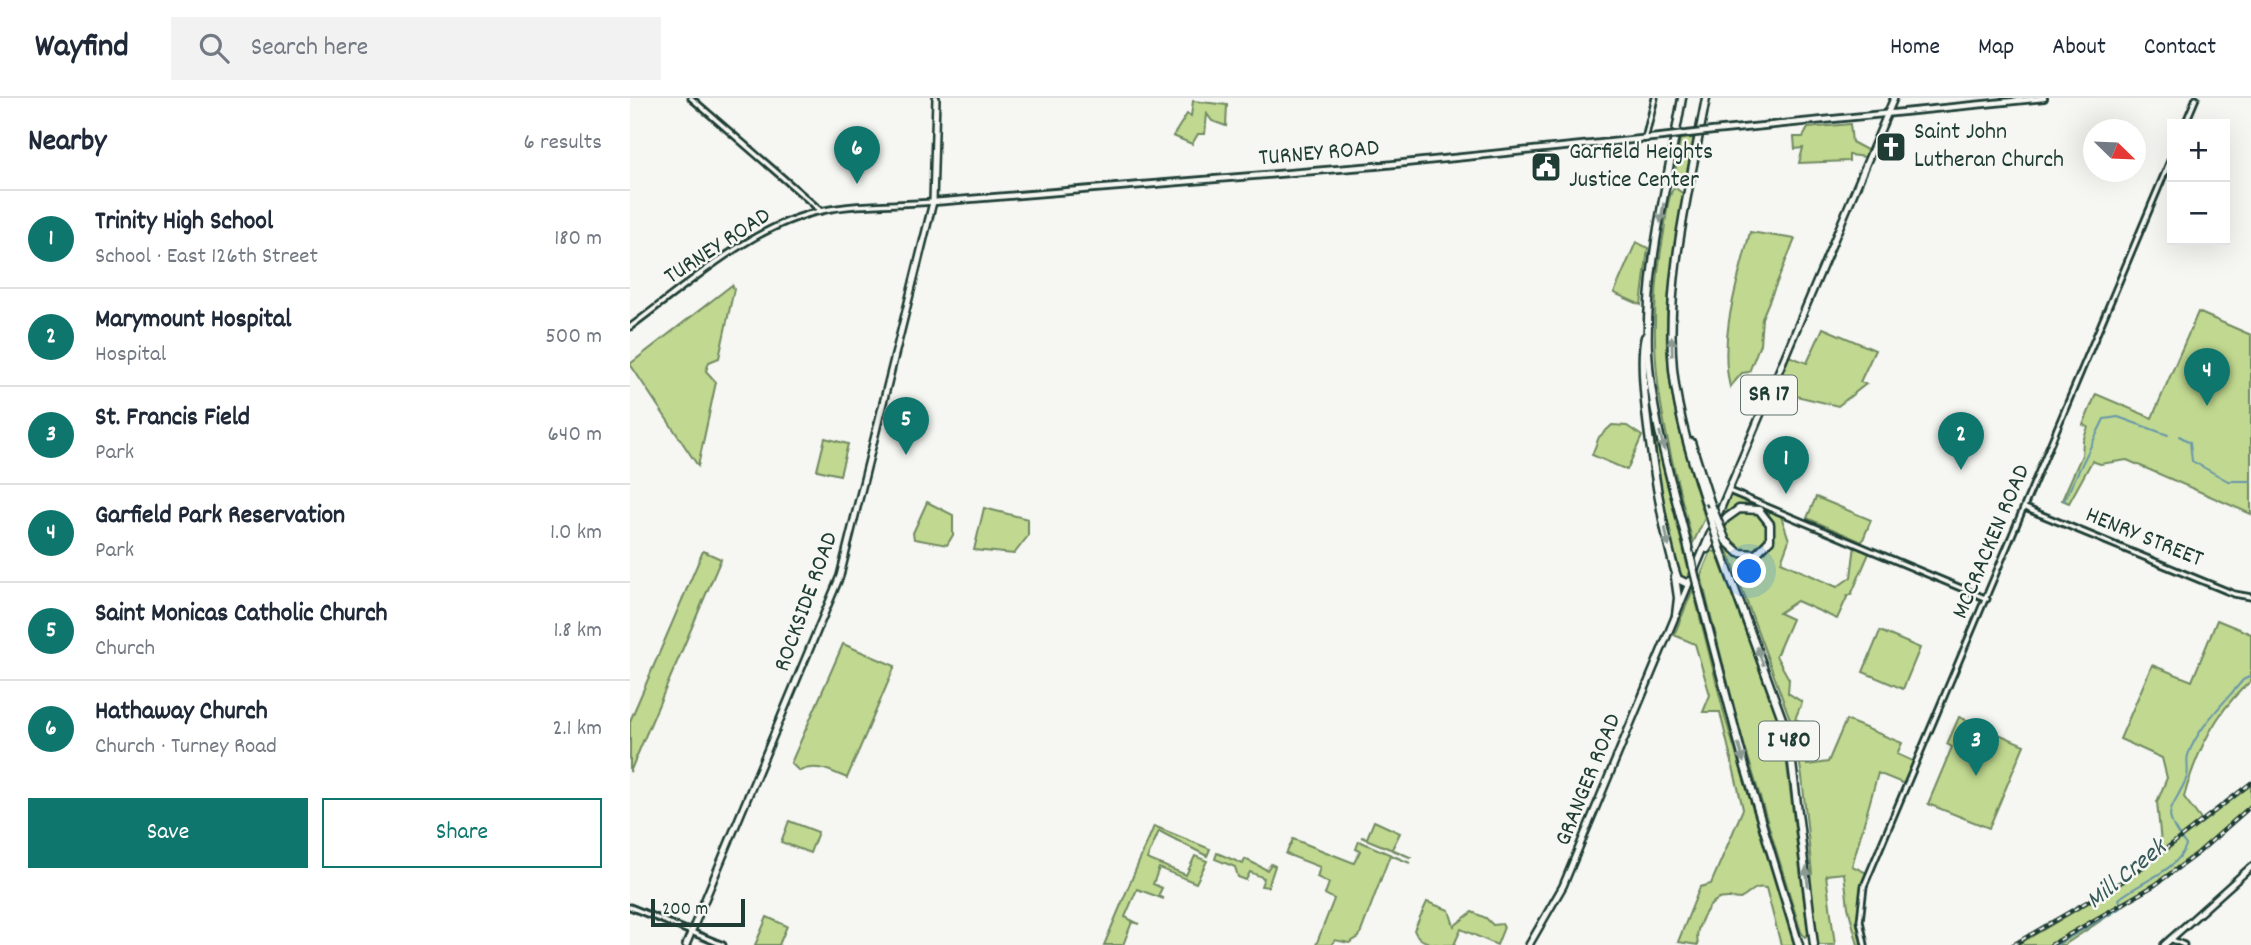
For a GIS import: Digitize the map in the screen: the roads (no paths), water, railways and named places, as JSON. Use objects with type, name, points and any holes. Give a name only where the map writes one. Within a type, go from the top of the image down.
[{"type":"highway","name":"I 480","points":[[1682,98],[1653,263],[1648,325],[1653,397],[1723,689],[1799,945]]},
{"type":"highway","name":"I 480","points":[[1706,98],[1672,310],[1673,369],[1680,414],[1707,510],[1789,737],[1814,945]]},
{"type":"highway","points":[[1648,325],[1644,343],[1646,402],[1678,597],[1676,615]]},
{"type":"highway","points":[[1680,414],[1710,502],[1726,541],[1739,553],[1756,554],[1770,540],[1770,523],[1759,510],[1739,509],[1726,519],[1707,550]]},
{"type":"highway","points":[[1672,558],[1678,579],[1692,580]]},
{"type":"main road","name":"ROCKSIDE ROAD","points":[[686,945],[835,589],[933,202],[936,98]]},
{"type":"main road","name":"GRANGER ROAD","points":[[1529,945],[1563,886],[1894,98]]},
{"type":"main road","name":"TURNEY ROAD","points":[[933,202],[1239,178],[2044,98]]},
{"type":"main road","name":"GRANGER ROAD","points":[[1673,624],[1707,550],[1728,494]]},
{"type":"main road","points":[[2164,945],[2251,867]]},
{"type":"street","points":[[691,98],[821,211]]},
{"type":"street","points":[[1645,139],[1655,98]]},
{"type":"street","points":[[2187,119],[2196,98]]},
{"type":"street","name":"MCCRACKEN ROAD","points":[[1865,945],[1860,921],[1864,886],[2167,168]]},
{"type":"street","name":"TURNEY ROAD","points":[[630,327],[763,233],[821,211],[933,202]]},
{"type":"street","points":[[1728,494],[1987,599]]},
{"type":"street","name":"HENRY STREET","points":[[2025,509],[2234,594],[2251,597]]},
{"type":"street","points":[[630,906],[723,945]]},
{"type":"street","points":[[2170,939],[2184,945]]},
{"type":"waterway","points":[[2064,501],[2104,419],[2118,417],[2168,435]]},
{"type":"waterway","points":[[2179,436],[2190,442],[2192,461],[2228,481],[2251,481]]},
{"type":"waterway","name":"Mill Creek","points":[[2057,945],[2122,907],[2119,899],[2167,869],[2182,854],[2186,845],[2170,817],[2173,804],[2187,777],[2188,755],[2212,716],[2243,680],[2251,676]]},
{"type":"railway","points":[[2013,945],[2128,878],[2251,783]]},
{"type":"railway","points":[[2051,945],[2155,885],[2198,853],[2251,806]]},
{"type":"place","name":"Saint John Lutheran Church","points":[[1891,147]]},
{"type":"place","name":"Garfield Heights Justice Center","points":[[1546,167]]},
{"type":"place","name":"Hathaway Church","points":[[857,184]]},
{"type":"place","name":"Garfield Park Reservation","points":[[2207,406]]},
{"type":"place","name":"Saint Monicas Catholic Church","points":[[906,455]]},
{"type":"place","name":"Marymount Hospital","points":[[1961,470]]},
{"type":"place","name":"Trinity High School","points":[[1786,494]]},
{"type":"place","name":"St. Francis Field","points":[[1976,776]]}]
